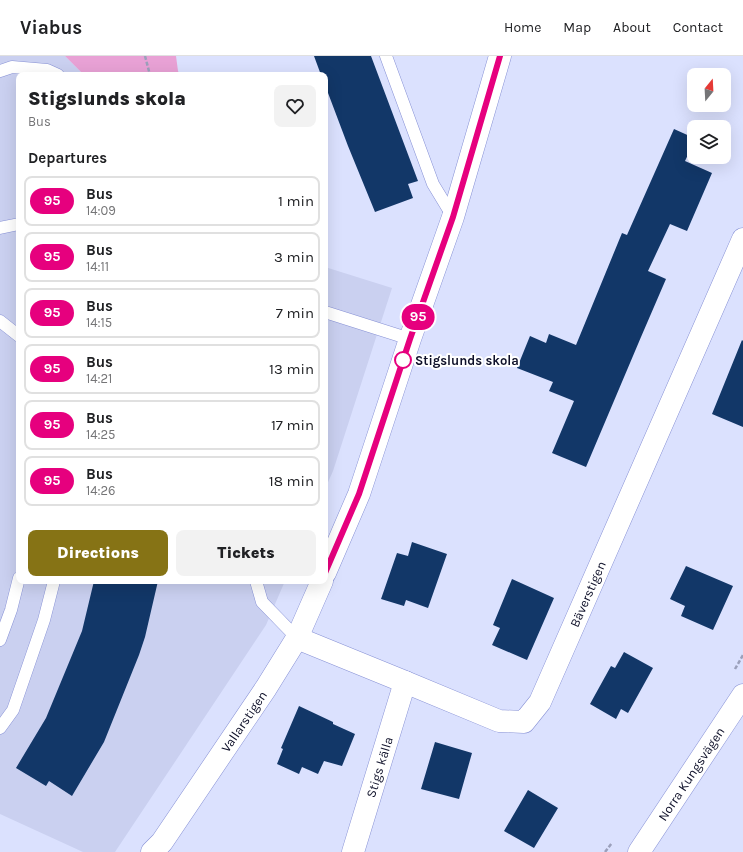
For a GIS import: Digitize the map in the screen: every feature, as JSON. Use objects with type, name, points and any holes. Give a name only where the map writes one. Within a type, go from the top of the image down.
[{"type":"street","points":[[328,566],[359,494],[410,339],[453,217],[500,56]]},
{"type":"street","name":"Bäverstigen","points":[[297,638],[499,722],[524,722],[540,702],[743,239]]},
{"type":"street","name":"Vallarstigen","points":[[152,852],[162,842],[266,688],[297,638],[321,584]]},
{"type":"street","name":"Stigs källa","points":[[353,852],[405,682]]},
{"type":"street","name":"Norra Kungsvägen","points":[[639,852],[743,695]]},
{"type":"lane","points":[[386,56],[433,184],[453,217]]},
{"type":"lane","points":[[0,71],[12,67],[47,70],[51,72]]},
{"type":"lane","points":[[0,228],[16,225]]},
{"type":"lane","points":[[328,313],[410,339]]},
{"type":"lane","points":[[0,321],[16,334]]},
{"type":"lane","points":[[0,640],[11,610],[18,584]]},
{"type":"lane","points":[[0,728],[13,710],[44,620],[53,584]]},
{"type":"lane","points":[[257,584],[262,602],[297,638]]},
{"type":"path","points":[[145,56],[149,72]]},
{"type":"shaded area","points":[[0,56],[65,56],[81,72],[16,72],[16,584],[284,584],[266,625],[115,852],[83,852],[0,814]]},
{"type":"shaded area","points":[[65,56],[176,56],[178,72],[81,72]]},
{"type":"shaded area","points":[[328,268],[392,288],[333,471],[328,482]]},
{"type":"building","points":[[314,56],[371,56],[418,181],[408,184],[413,198],[375,212],[328,93],[328,72],[320,72]]},
{"type":"building","points":[[674,129],[687,135],[687,157],[685,161],[687,164],[692,164],[712,173],[687,231],[670,224],[648,271],[666,279],[586,467],[552,453],[574,401],[549,391],[553,382],[517,368],[530,336],[546,343],[549,334],[576,345],[622,233],[627,235]]},
{"type":"building","points":[[742,340],[743,341],[743,427],[712,414]]},
{"type":"building","points":[[412,542],[447,554],[428,608],[406,600],[404,606],[381,599],[397,553],[408,556]]},
{"type":"building","points":[[686,566],[733,586],[713,630],[681,616],[685,606],[670,599]]},
{"type":"building","points":[[512,579],[554,598],[527,660],[492,645],[500,628],[493,625]]},
{"type":"building","points":[[93,584],[157,584],[145,637],[139,655],[104,742],[72,796],[49,781],[46,786],[16,768],[46,718],[82,631]]},
{"type":"building","points":[[624,652],[653,668],[628,713],[621,709],[616,719],[590,704],[611,666],[615,668]]},
{"type":"building","points":[[299,706],[355,734],[342,766],[324,761],[318,774],[302,767],[299,774],[277,764],[283,749],[281,748]]},
{"type":"building","points":[[435,742],[472,753],[459,799],[421,789]]},
{"type":"building","points":[[528,790],[558,808],[534,848],[504,831]]},
{"type":"bus line","name":"95","points":[[328,566],[359,494],[410,339],[453,217],[500,56]]},
{"type":"place","name":"Stigslunds skola","points":[[403,360]]}]
